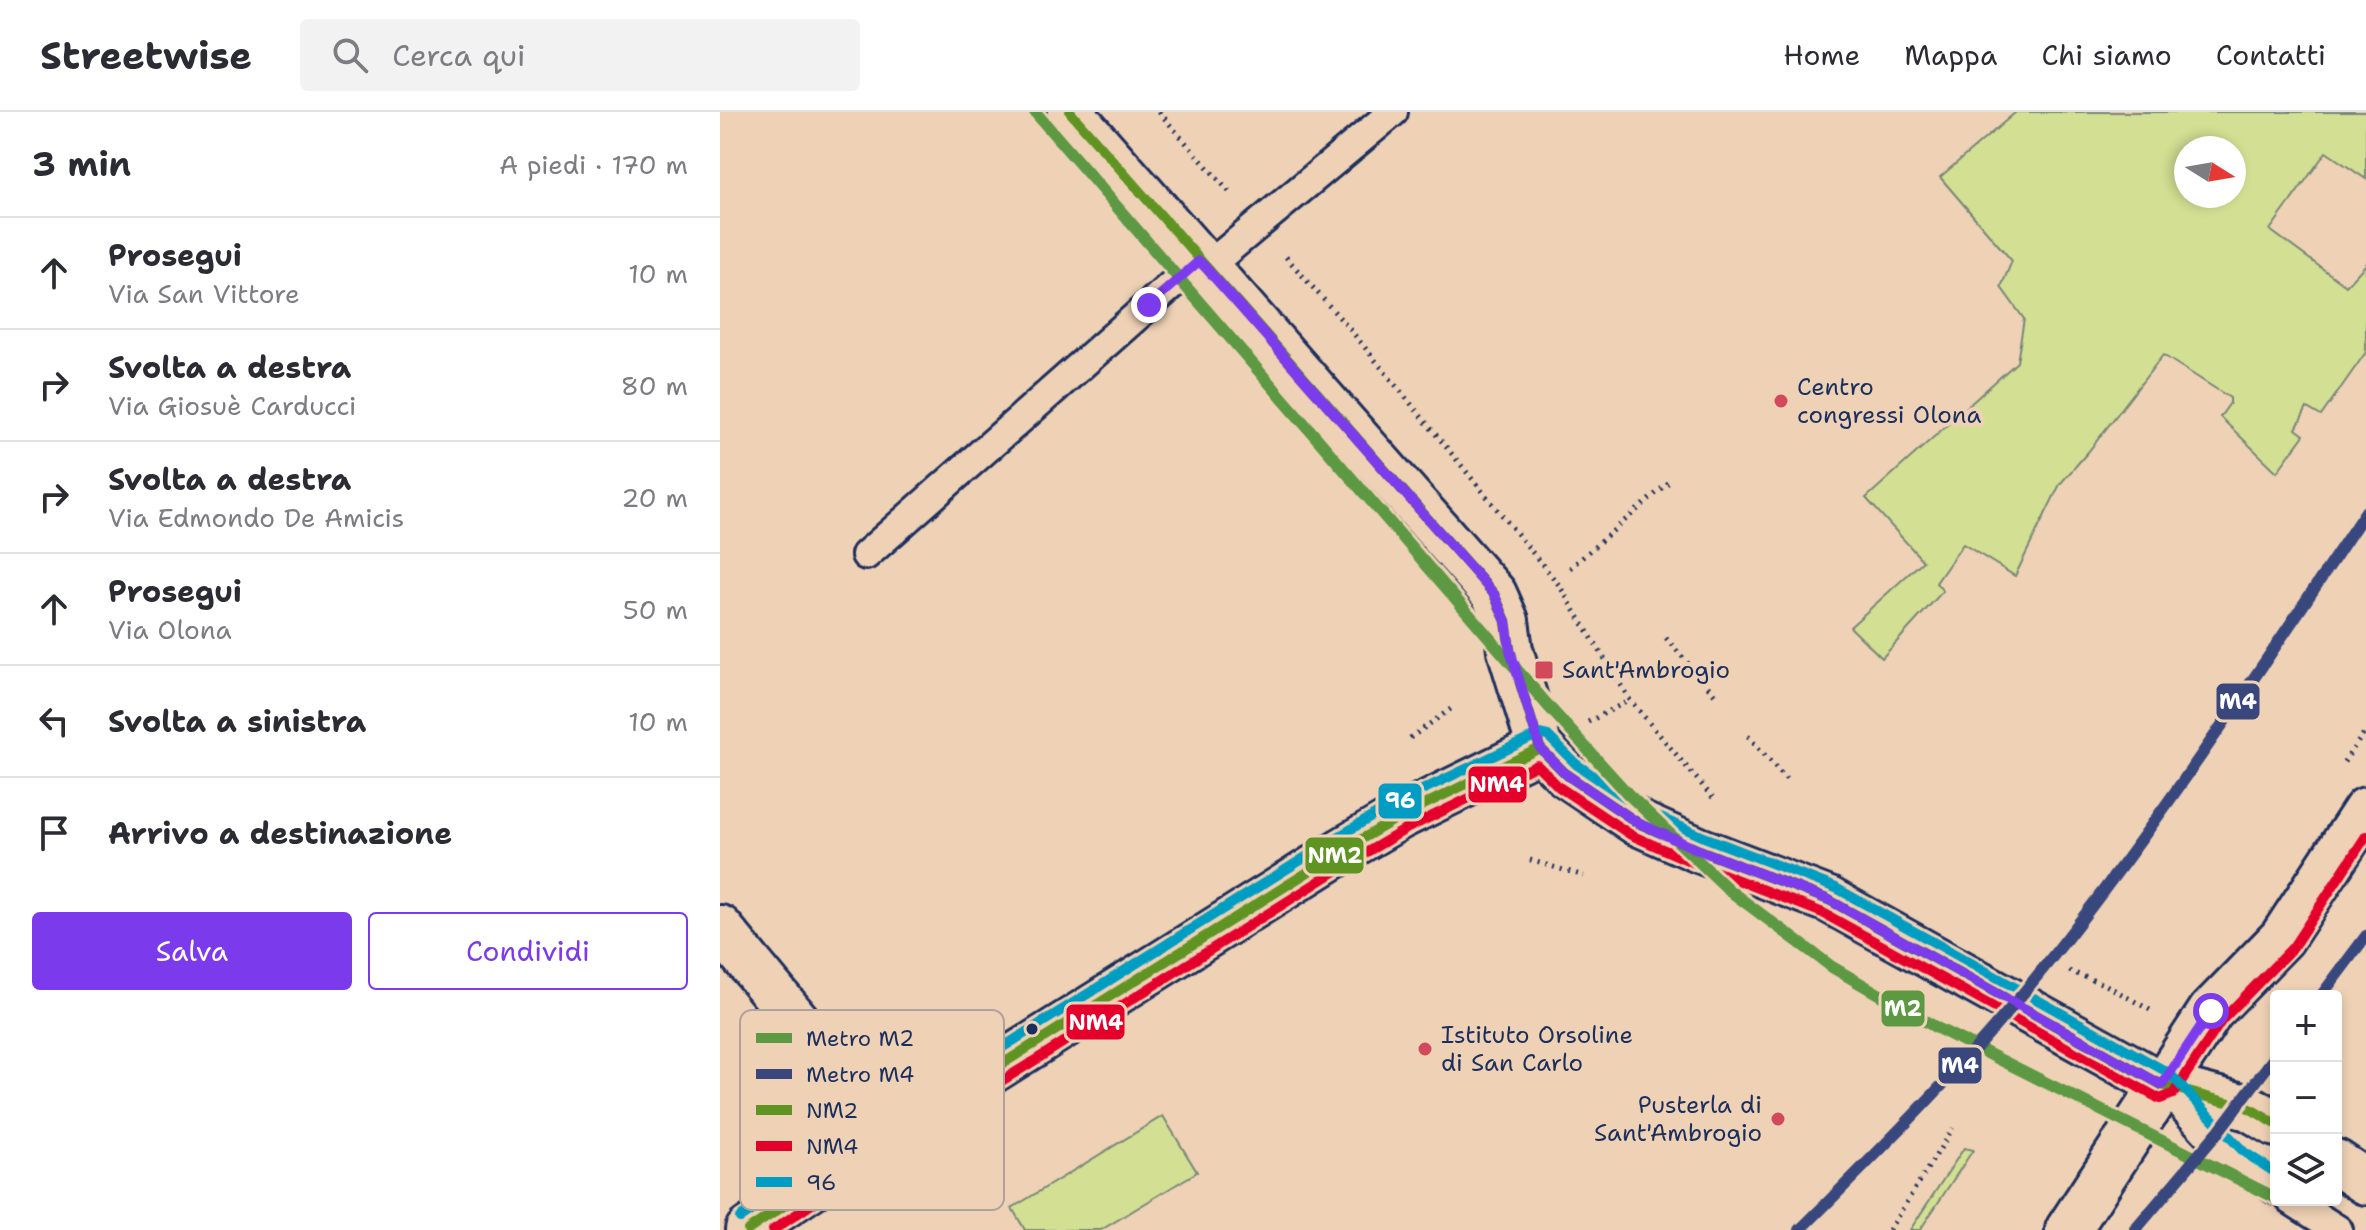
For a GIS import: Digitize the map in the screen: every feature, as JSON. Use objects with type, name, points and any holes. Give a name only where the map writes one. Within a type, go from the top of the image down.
[{"type":"street","points":[[1070,112],[1494,594],[1506,621],[1510,650],[1540,748],[1567,775],[1638,823],[1829,900],[2162,1085],[2249,1108],[2270,1120]]},
{"type":"street","points":[[1004,1063],[1355,843],[1401,816],[1540,748]]},
{"type":"street","points":[[2068,1230],[2211,1011],[2282,938],[2366,810]]},
{"type":"street","points":[[720,928],[740,972],[775,1010]]},
{"type":"street","points":[[2342,1166],[2366,1182]]},
{"type":"street","points":[[748,1230],[778,1210]]},
{"type":"lane","points":[[866,555],[1202,265],[1258,225],[1393,112]]},
{"type":"lane","points":[[2162,1085],[2235,1163],[2270,1186]]},
{"type":"lane","points":[[2300,1206],[2338,1230]]},
{"type":"path","points":[[1159,112],[1353,333],[1559,585],[1630,700]]},
{"type":"path","points":[[1570,568],[1668,483]]},
{"type":"path","points":[[1666,638],[1717,697]]},
{"type":"path","points":[[1410,738],[1452,708]]},
{"type":"path","points":[[1748,736],[1786,779]]},
{"type":"path","points":[[1530,860],[1584,876]]},
{"type":"path","points":[[1889,1230],[1953,1128]]},
{"type":"green space","points":[[2016,112],[2366,112],[2366,179],[2326,152],[2270,230],[2346,286],[2366,264],[2366,352],[2321,416],[2307,408],[2296,429],[2304,435],[2277,472],[2220,417],[2230,398],[2163,355],[2060,484],[2015,576],[1963,544],[1936,583],[1943,591],[1882,658],[1850,627],[1923,561],[1866,498],[2017,362],[2024,319],[2001,287],[2012,261],[1940,177]]},
{"type":"green space","points":[[1163,1116],[1197,1172],[1101,1230],[1025,1230],[1012,1208]]},
{"type":"green space","points":[[1964,1148],[1973,1150],[1920,1230],[1910,1230]]},
{"type":"metro line","name":"M2","points":[[1035,112],[1550,708],[1628,794],[1730,891],[1832,967],[1937,1028],[2270,1195]]},
{"type":"metro line","name":"M4","points":[[1800,1230],[1971,1053],[2071,933],[2201,755],[2366,511]]},
{"type":"metro line","name":"M4","points":[[2326,990],[2366,936]]},
{"type":"metro line","name":"M4","points":[[2135,1230],[2218,1132],[2271,1062]]},
{"type":"transit line","name":"NM2","points":[[1070,112],[1494,594],[1506,621],[1510,650],[1540,748],[1567,775],[1638,823],[1829,900],[2162,1085],[2249,1108],[2270,1120]]},
{"type":"transit line","name":"96","points":[[1004,1046],[1395,803],[1539,734],[1548,736],[1576,764],[1645,811],[1836,888],[2169,1073],[2244,1152],[2270,1169]]},
{"type":"transit line","name":"NM2","points":[[1004,1063],[1343,850],[1401,816],[1540,748]]},
{"type":"transit line","name":"NM4","points":[[1004,1080],[1350,862],[1408,828],[1537,765],[1559,787],[1631,835],[1823,913],[2160,1099],[2173,1094],[2222,1020],[2293,947],[2366,836]]},
{"type":"transit line","name":"96","points":[[740,1218],[752,1210]]},
{"type":"transit line","name":"NM2","points":[[748,1230],[778,1210]]},
{"type":"transit line","name":"NM4","points":[[773,1230],[803,1210]]},
{"type":"place","name":"Centro congressi Olona","points":[[1781,401]]},
{"type":"place","name":"Sant'Ambrogio","points":[[1544,670]]},
{"type":"place","name":"Istituto Orsoline di San Carlo","points":[[1425,1049]]},
{"type":"place","name":"Pusterla di Sant'Ambrogio","points":[[1778,1119]]},
{"type":"route","points":[[1149,305],[1199,261],[1206,268],[1494,594],[1506,621],[1510,650],[1540,748],[1567,775],[1638,823],[1829,900],[2162,1085],[2211,1011]]}]
